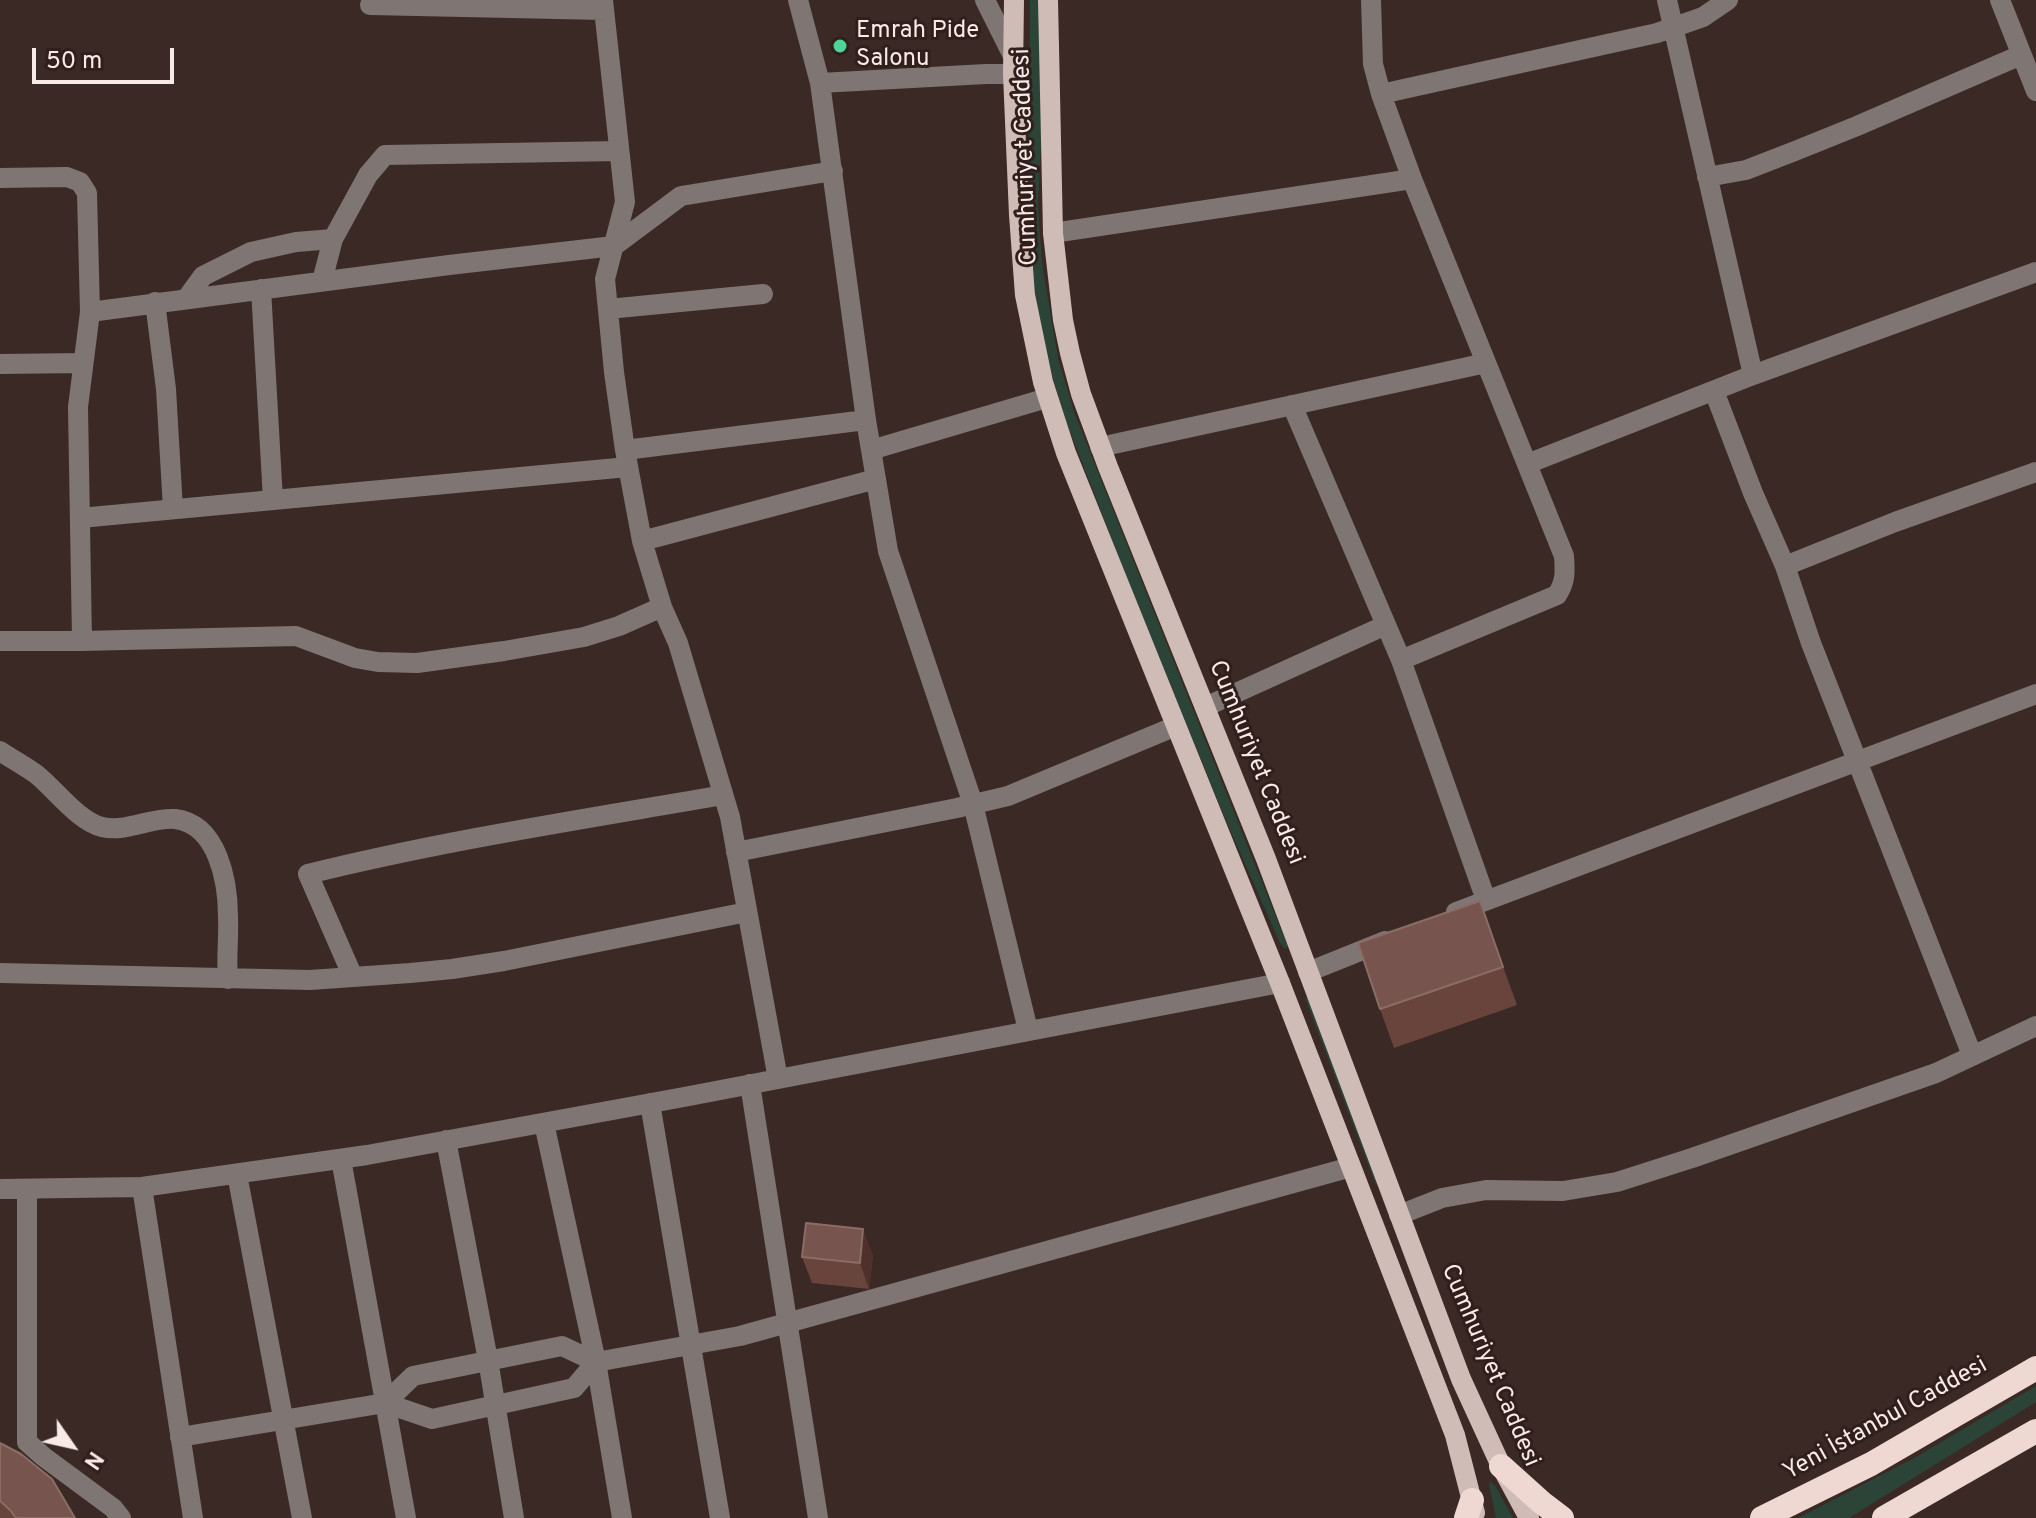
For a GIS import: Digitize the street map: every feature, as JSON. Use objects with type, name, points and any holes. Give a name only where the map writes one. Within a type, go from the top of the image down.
[{"type":"highway","name":"Yeni İstanbul Caddesi","points":[[1762,1518],[1871,1464],[2036,1368]]},
{"type":"highway","points":[[1884,1518],[2036,1431]]},
{"type":"highway","points":[[1501,1466],[1562,1518]]},
{"type":"main road","name":"Cumhuriyet Caddesi","points":[[1014,0],[1021,261],[1030,325],[1047,398],[1066,453],[1280,983],[1455,1435],[1472,1512]]},
{"type":"main road","name":"Cumhuriyet Caddesi","points":[[1048,0],[1053,233],[1063,320],[1081,394],[1266,859],[1461,1379],[1529,1518]]},
{"type":"main road","points":[[1280,983],[1308,972]]},
{"type":"street","points":[[798,0],[820,83],[866,420],[888,551],[973,804],[1028,1030]]},
{"type":"street","points":[[820,83],[986,74],[1014,66],[985,0]]},
{"type":"street","points":[[1371,0],[1373,64],[1381,94],[1412,179],[1564,556],[1566,574],[1557,595],[1401,660]]},
{"type":"street","points":[[1667,0],[1753,375]]},
{"type":"street","points":[[1381,94],[1657,33],[1703,17],[1728,0]]},
{"type":"street","points":[[2000,0],[2036,91]]},
{"type":"street","points":[[370,5],[603,5],[625,202],[605,279],[626,458],[642,541],[662,607],[678,643],[730,817],[778,1079]]},
{"type":"street","points":[[1707,177],[1746,170],[2021,55]]},
{"type":"street","points":[[322,281],[333,239],[368,175],[385,155],[619,151]]},
{"type":"street","points":[[90,312],[614,246],[681,196],[833,171]]},
{"type":"street","points":[[0,178],[67,177],[80,182],[87,193],[90,312],[78,407],[82,641]]},
{"type":"street","points":[[1053,233],[1412,179]]},
{"type":"street","points":[[187,298],[203,276],[251,252],[296,242],[333,239]]},
{"type":"street","points":[[1527,464],[1753,375],[2036,272]]},
{"type":"street","points":[[261,289],[273,500]]},
{"type":"street","points":[[608,309],[763,294]]},
{"type":"street","points":[[155,302],[166,389],[173,509]]},
{"type":"street","points":[[0,364],[83,363]]},
{"type":"street","points":[[1100,447],[1486,363]]},
{"type":"street","points":[[1714,391],[1785,566],[1811,643],[1972,1055]]},
{"type":"street","points":[[871,450],[1047,398]]},
{"type":"street","points":[[1292,405],[1401,660],[1486,900]]},
{"type":"street","points":[[80,518],[273,500],[626,458],[866,420]]},
{"type":"street","points":[[1785,566],[1895,522],[2036,472]]},
{"type":"street","points":[[642,541],[876,479]]},
{"type":"street","points":[[0,641],[296,636],[355,658],[417,663],[584,637],[662,607]]},
{"type":"street","points":[[1205,707],[1386,625]]},
{"type":"street","points":[[1433,921],[2036,694]]},
{"type":"street","points":[[736,852],[1008,796],[1176,726]]},
{"type":"street","points":[[0,751],[36,774],[88,821],[103,827],[121,828],[173,819],[194,825],[208,838],[216,854],[225,888],[228,979]]},
{"type":"street","points":[[353,977],[308,874],[477,838],[723,795]]},
{"type":"street","points":[[0,973],[310,980],[452,969],[747,912]]},
{"type":"street","points":[[1308,972],[1405,933]]},
{"type":"street","points":[[0,1189],[142,1187],[341,1159],[1280,983]]},
{"type":"street","points":[[1399,1215],[1442,1198],[1486,1190],[1563,1191],[1617,1182],[1936,1073],[2036,1026]]},
{"type":"street","points":[[750,1084],[818,1518]]},
{"type":"street","points":[[650,1103],[720,1518]]},
{"type":"street","points":[[544,1123],[596,1362],[622,1518]]},
{"type":"street","points":[[446,1140],[514,1518]]},
{"type":"street","points":[[341,1159],[406,1518]]},
{"type":"street","points":[[385,1403],[413,1376],[562,1346],[596,1362],[740,1336],[1351,1167]]},
{"type":"street","points":[[237,1174],[302,1518]]},
{"type":"street","points":[[142,1187],[193,1518]]},
{"type":"street","points":[[27,1189],[27,1442],[113,1508],[121,1518]]},
{"type":"street","points":[[180,1437],[385,1403],[432,1419],[574,1388],[596,1362]]},
{"type":"green space","points":[[1030,0],[1039,0],[1042,120],[1038,206],[1042,264],[1058,358],[1074,412],[1288,947],[1285,949],[1224,816],[1127,578],[1066,421],[1053,379],[1037,310],[1029,237]]},
{"type":"green space","points":[[1311,996],[1383,1182],[1376,1185],[1305,998]]},
{"type":"green space","points":[[2036,1386],[2036,1402],[1849,1518],[1798,1518],[1916,1457]]},
{"type":"green space","points":[[1490,1481],[1496,1487],[1513,1518],[1496,1518]]},
{"type":"building","points":[[1480,901],[1503,967],[1380,1009],[1358,943]]},
{"type":"building","points":[[806,1223],[863,1229],[860,1263],[802,1257]]},
{"type":"building","points":[[0,1443],[21,1454],[52,1479],[75,1518],[16,1518],[0,1501]]},
{"type":"place","name":"Emrah Pide Salonu","points":[[840,46]]}]
